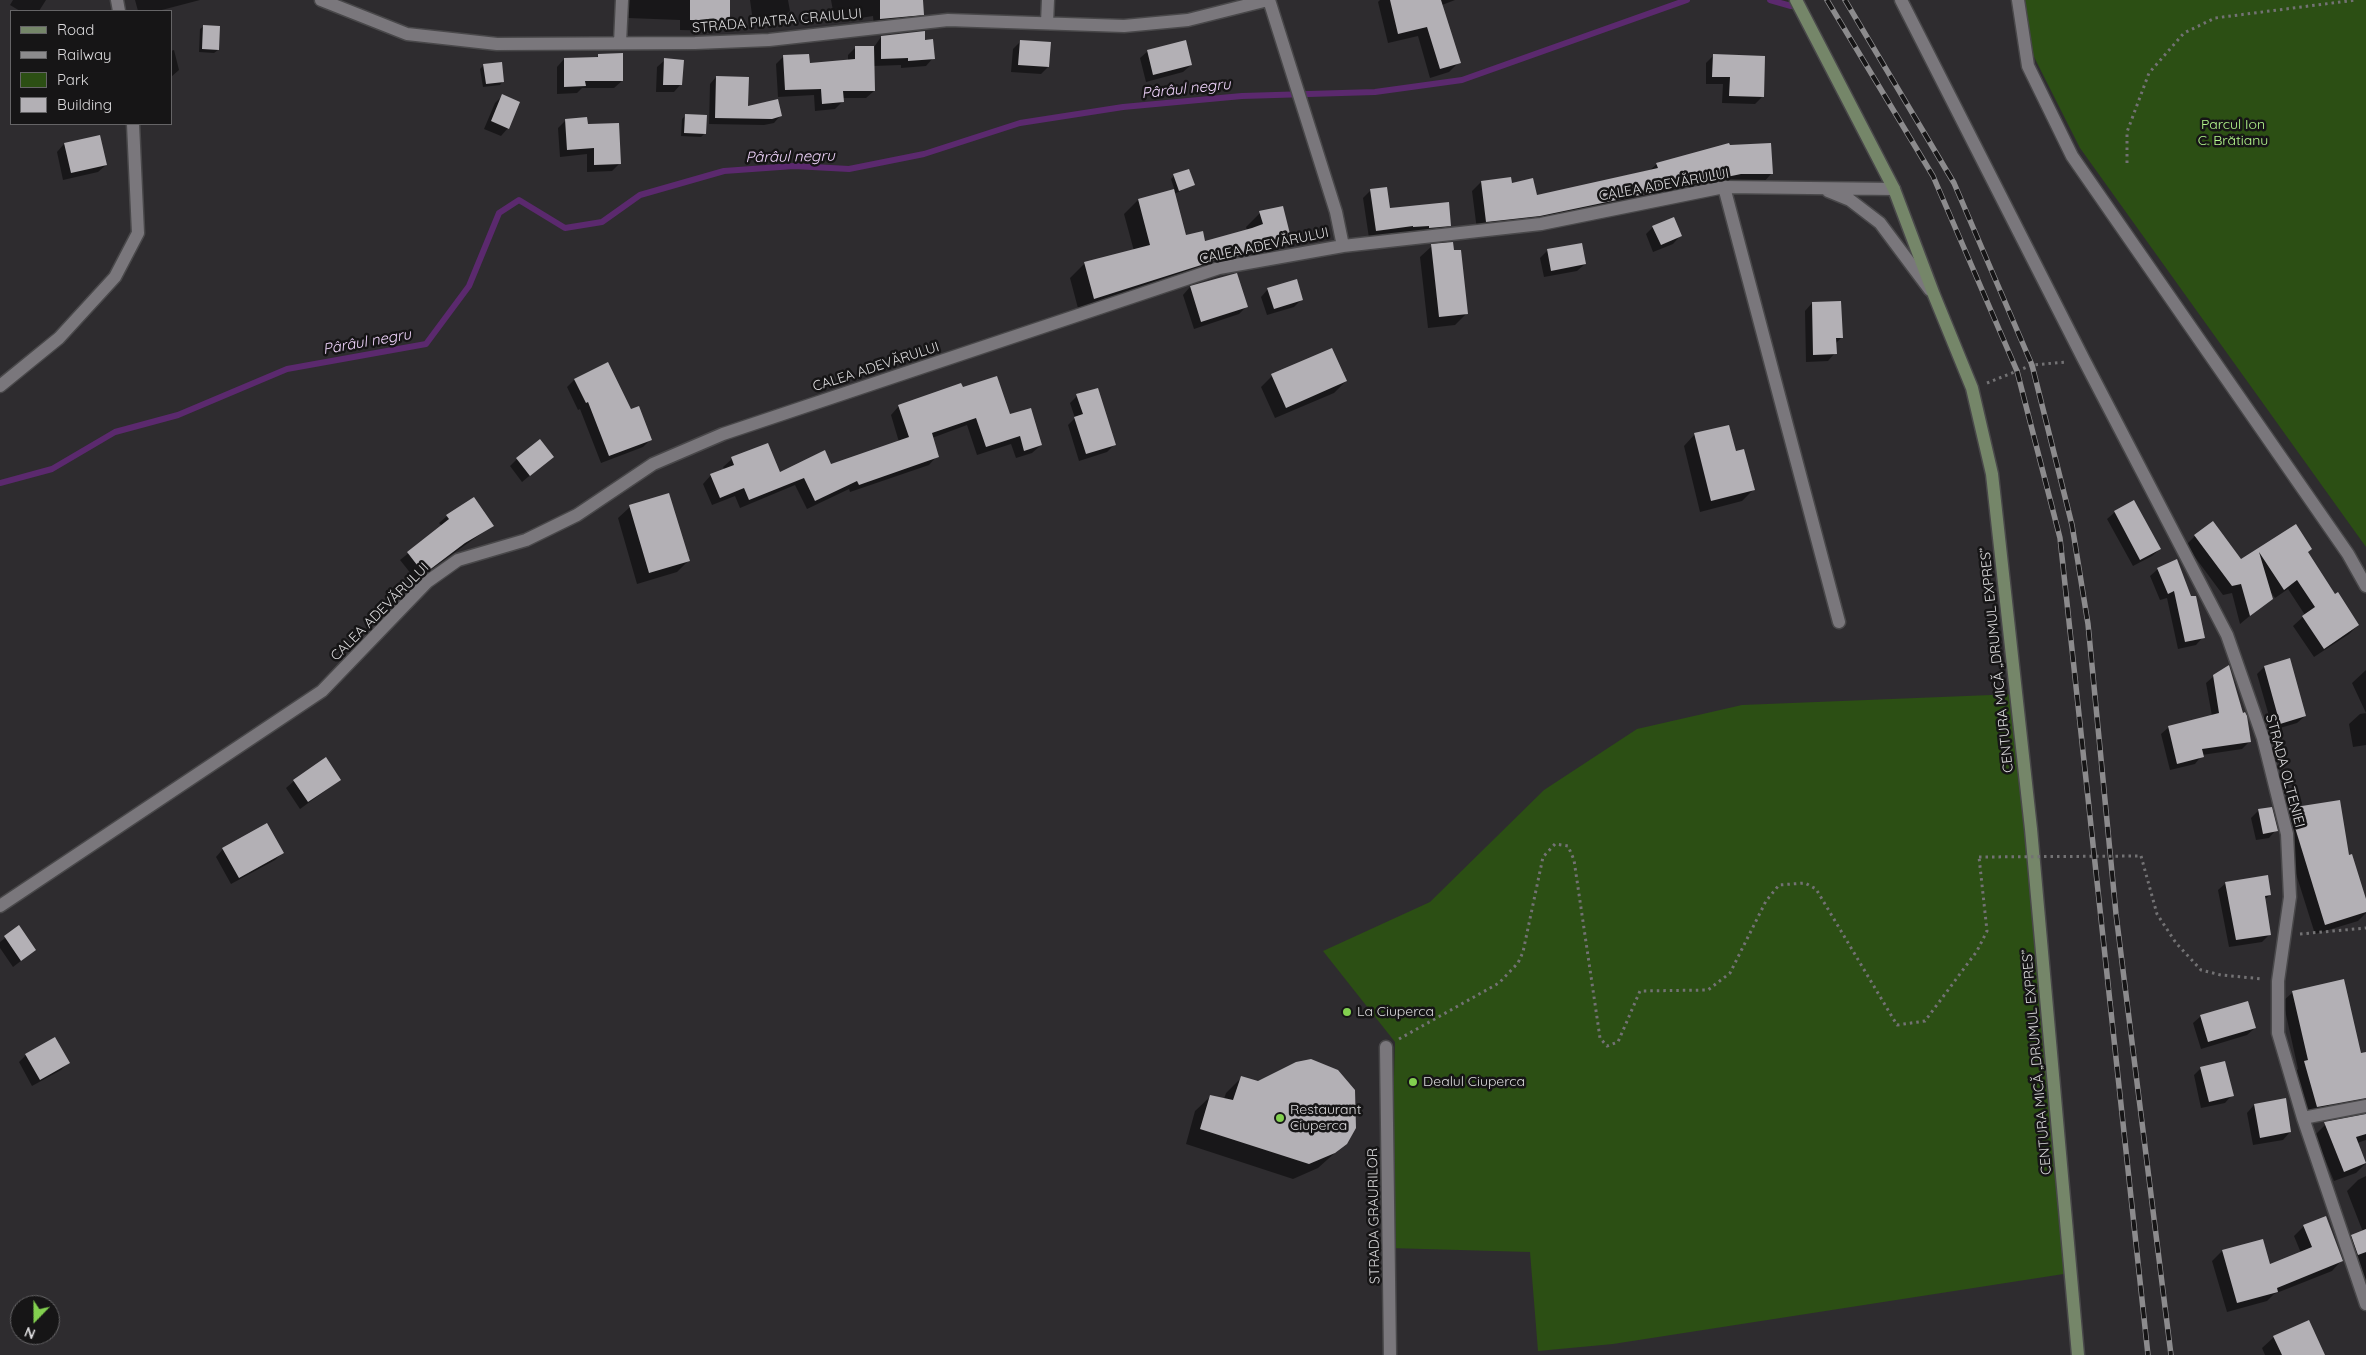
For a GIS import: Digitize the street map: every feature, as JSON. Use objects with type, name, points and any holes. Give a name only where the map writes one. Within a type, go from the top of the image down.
[{"type":"main road","name":"CENTURA MICĂ „DRUMUL EXPRES”","points":[[1796,0],[1894,189],[1972,388],[1992,474],[2031,829],[2078,1355]]},
{"type":"street","name":"STRADA PIATRA CRAIULUI","points":[[321,0],[407,34],[497,44],[695,43],[769,40],[948,20],[1124,26],[1188,20],[1269,0]]},
{"type":"street","points":[[620,43],[622,0]]},
{"type":"street","points":[[1047,23],[1048,0]]},
{"type":"street","points":[[1269,0],[1286,48],[1336,212],[1343,246]]},
{"type":"street","name":"STRADA OLTENIEI","points":[[1901,0],[2084,360],[2227,635],[2257,719],[2287,834],[2290,897],[2278,981],[2278,1033],[2303,1118],[2366,1304]]},
{"type":"street","points":[[2018,0],[2028,66],[2072,156],[2348,554],[2366,586]]},
{"type":"street","points":[[0,386],[59,338],[102,291],[114,277],[138,233],[133,125]]},
{"type":"street","points":[[1724,186],[1839,622]]},
{"type":"street","name":"CALEA ADEVĂRULUI","points":[[0,906],[322,692],[428,582],[458,560],[526,540],[577,515],[653,464],[723,434],[1219,268],[1343,246],[1541,224],[1724,186],[1894,189]]},
{"type":"street","points":[[1819,188],[1850,200],[1880,223],[1934,295]]},
{"type":"street","name":"STRADA GRAURILOR","points":[[1386,1047],[1390,1355]]},
{"type":"street","points":[[2303,1118],[2366,1106]]},
{"type":"path","points":[[2128,164],[2127,132],[2150,73],[2184,33],[2215,18],[2356,0]]},
{"type":"path","points":[[1972,388],[2032,365],[2084,360]]},
{"type":"path","points":[[1386,1047],[1499,983],[1518,963],[1523,952],[1543,857],[1555,844],[1568,846],[1574,860],[1600,1038],[1607,1046],[1618,1042],[1640,992],[1708,990],[1730,973],[1766,901],[1779,885],[1805,883],[1816,889],[1897,1025],[1925,1020],[1977,951],[1987,931],[1979,857],[2141,856],[2157,914],[2176,942],[2201,970],[2221,976],[2278,981]]},
{"type":"path","points":[[2284,934],[2326,933],[2366,928]]},
{"type":"green space","name":"Parcul Ion C. Brătianu","points":[[2025,0],[2366,0],[2366,547],[2080,148],[2026,41]]},
{"type":"green space","points":[[2016,694],[2070,1273],[1613,1344],[1538,1351],[1530,1252],[1389,1248],[1395,1042],[1323,951],[1430,902],[1544,790],[1637,729],[1742,705]]},
{"type":"building","points":[[690,0],[730,0],[730,21],[690,20]]},
{"type":"building","points":[[880,0],[923,0],[924,15],[880,19]]},
{"type":"building","points":[[1390,0],[1441,0],[1461,63],[1440,69],[1427,27],[1398,34]]},
{"type":"building","points":[[203,25],[220,26],[219,50],[202,49]]},
{"type":"building","points":[[925,31],[925,40],[933,39],[935,59],[908,61],[908,58],[881,59],[881,36]]},
{"type":"building","points":[[1020,40],[1051,42],[1049,67],[1018,65]]},
{"type":"building","points":[[1186,40],[1192,65],[1153,75],[1147,50]]},
{"type":"building","points":[[855,46],[874,46],[875,91],[843,91],[844,102],[822,104],[821,89],[785,90],[783,55],[809,54],[810,63],[855,59]]},
{"type":"building","points":[[623,53],[623,81],[585,81],[586,86],[564,87],[564,58],[598,57],[598,54]]},
{"type":"building","points":[[1713,54],[1765,56],[1764,97],[1729,96],[1730,77],[1712,77]]},
{"type":"building","points":[[664,58],[684,60],[682,85],[663,85]]},
{"type":"building","points":[[502,62],[504,82],[486,84],[483,64]]},
{"type":"building","points":[[716,76],[749,77],[748,106],[778,99],[782,116],[772,119],[715,118]]},
{"type":"building","points":[[502,94],[520,102],[509,129],[491,121]]},
{"type":"building","points":[[685,114],[707,115],[706,134],[684,133]]},
{"type":"building","points":[[587,117],[588,124],[619,123],[621,164],[594,165],[594,148],[567,150],[565,119]]},
{"type":"building","points":[[100,135],[107,165],[71,173],[64,143]]},
{"type":"building","points":[[1729,143],[1730,145],[1771,143],[1773,174],[1741,174],[1540,216],[1486,222],[1481,181],[1511,177],[1512,183],[1533,178],[1537,195],[1658,168],[1656,163]]},
{"type":"building","points":[[1189,169],[1195,185],[1179,191],[1173,174]]},
{"type":"building","points":[[1387,187],[1390,208],[1449,202],[1451,226],[1429,228],[1429,226],[1413,226],[1376,231],[1370,189]]},
{"type":"building","points":[[1174,189],[1186,235],[1203,231],[1205,241],[1252,228],[1263,224],[1259,211],[1283,206],[1291,238],[1248,249],[1249,254],[1217,260],[1094,299],[1084,262],[1150,245],[1138,199]]},
{"type":"building","points":[[1674,217],[1682,236],[1661,245],[1652,226]]},
{"type":"building","points":[[1453,242],[1454,250],[1461,250],[1468,314],[1439,317],[1431,244]]},
{"type":"building","points":[[1582,243],[1586,264],[1551,271],[1547,249]]},
{"type":"building","points":[[1237,273],[1248,307],[1201,322],[1190,286]]},
{"type":"building","points":[[1297,279],[1303,300],[1274,309],[1267,288]]},
{"type":"building","points":[[1841,301],[1843,338],[1836,338],[1837,354],[1813,355],[1812,302]]},
{"type":"building","points":[[1332,348],[1347,381],[1286,408],[1271,374]]},
{"type":"building","points":[[608,362],[631,409],[639,406],[652,440],[609,456],[588,402],[586,403],[574,379]]},
{"type":"building","points":[[997,376],[1010,414],[1031,408],[1042,445],[1024,451],[1020,436],[986,447],[976,418],[932,433],[939,457],[859,485],[857,481],[815,501],[804,478],[749,500],[744,488],[720,498],[710,474],[734,465],[731,457],[768,443],[780,472],[825,450],[831,464],[909,437],[898,405],[961,383],[963,387]]},
{"type":"building","points":[[1098,388],[1116,445],[1086,454],[1074,417],[1083,414],[1076,394]]},
{"type":"building","points":[[1729,425],[1736,451],[1744,449],[1755,490],[1711,501],[1694,433]]},
{"type":"building","points":[[540,439],[554,457],[530,476],[516,458]]},
{"type":"building","points":[[669,493],[690,561],[649,573],[629,505]]},
{"type":"building","points":[[474,497],[494,526],[465,543],[424,574],[407,552],[449,519],[446,515]]},
{"type":"building","points":[[2134,500],[2161,549],[2140,560],[2114,511]]},
{"type":"building","points":[[2213,521],[2241,559],[2296,524],[2312,549],[2308,552],[2335,594],[2338,592],[2359,625],[2324,649],[2302,616],[2315,607],[2297,580],[2284,590],[2259,552],[2273,599],[2250,616],[2241,584],[2232,586],[2194,535]]},
{"type":"building","points":[[2177,559],[2191,596],[2196,596],[2205,638],[2185,642],[2174,591],[2168,594],[2157,568]]},
{"type":"building","points":[[2290,658],[2306,716],[2280,724],[2264,666]]},
{"type":"building","points":[[2229,665],[2243,713],[2245,712],[2247,716],[2251,742],[2202,749],[2204,757],[2177,764],[2168,726],[2219,713],[2213,675]]},
{"type":"building","points":[[326,757],[341,780],[308,802],[293,780]]},
{"type":"building","points":[[2340,800],[2349,855],[2352,854],[2366,899],[2366,912],[2325,925],[2289,808]]},
{"type":"building","points":[[2272,807],[2278,831],[2263,834],[2258,809]]},
{"type":"building","points":[[267,823],[284,853],[239,878],[222,848]]},
{"type":"building","points":[[2268,875],[2271,895],[2265,896],[2271,935],[2236,940],[2225,882]]},
{"type":"building","points":[[19,925],[36,950],[21,961],[4,936]]},
{"type":"building","points":[[2344,979],[2361,1053],[2366,1052],[2366,1098],[2317,1107],[2304,1061],[2308,1060],[2292,991]]},
{"type":"building","points":[[2248,1001],[2256,1028],[2208,1042],[2200,1015]]},
{"type":"building","points":[[55,1037],[70,1063],[40,1080],[25,1054]]},
{"type":"building","name":"Restaurant Ciuperca","points":[[1311,1059],[1338,1070],[1355,1090],[1356,1128],[1347,1144],[1335,1153],[1309,1164],[1200,1129],[1210,1095],[1233,1100],[1241,1076],[1258,1081],[1296,1062]]},
{"type":"building","points":[[2225,1061],[2234,1096],[2209,1102],[2200,1067]]},
{"type":"building","points":[[2286,1098],[2291,1132],[2260,1138],[2254,1104]]},
{"type":"building","points":[[2366,1114],[2366,1134],[2356,1137],[2366,1163],[2344,1172],[2324,1122]]},
{"type":"building","points":[[2326,1216],[2343,1261],[2277,1288],[2278,1292],[2237,1303],[2222,1250],[2263,1239],[2270,1264],[2312,1247],[2303,1225]]},
{"type":"building","points":[[2366,1229],[2366,1252],[2358,1255],[2351,1235]]},
{"type":"building","points":[[2309,1320],[2325,1355],[2282,1355],[2273,1336]]},
{"type":"waterway","name":"Pârâul negru","points":[[0,483],[52,469],[115,432],[178,415],[287,369],[426,344],[469,286],[499,213],[519,200],[565,228],[602,222],[640,195],[724,171],[794,166],[849,169],[924,154],[1020,123],[1123,107],[1242,96],[1375,92],[1462,80],[1687,0]]},
{"type":"waterway","name":"Pârâul negru","points":[[1770,0],[1791,6]]},
{"type":"railway","points":[[1827,0],[1933,176],[2017,371],[2060,538],[2148,1355]]},
{"type":"railway","points":[[1845,0],[1954,183],[2032,365],[2072,525],[2088,624],[2116,914],[2171,1355]]},
{"type":"place","name":"La Ciuperca","points":[[1347,1012]]},
{"type":"place","name":"Dealul Ciuperca","points":[[1413,1082]]},
{"type":"place","name":"Restaurant Ciuperca","points":[[1280,1118]]}]
